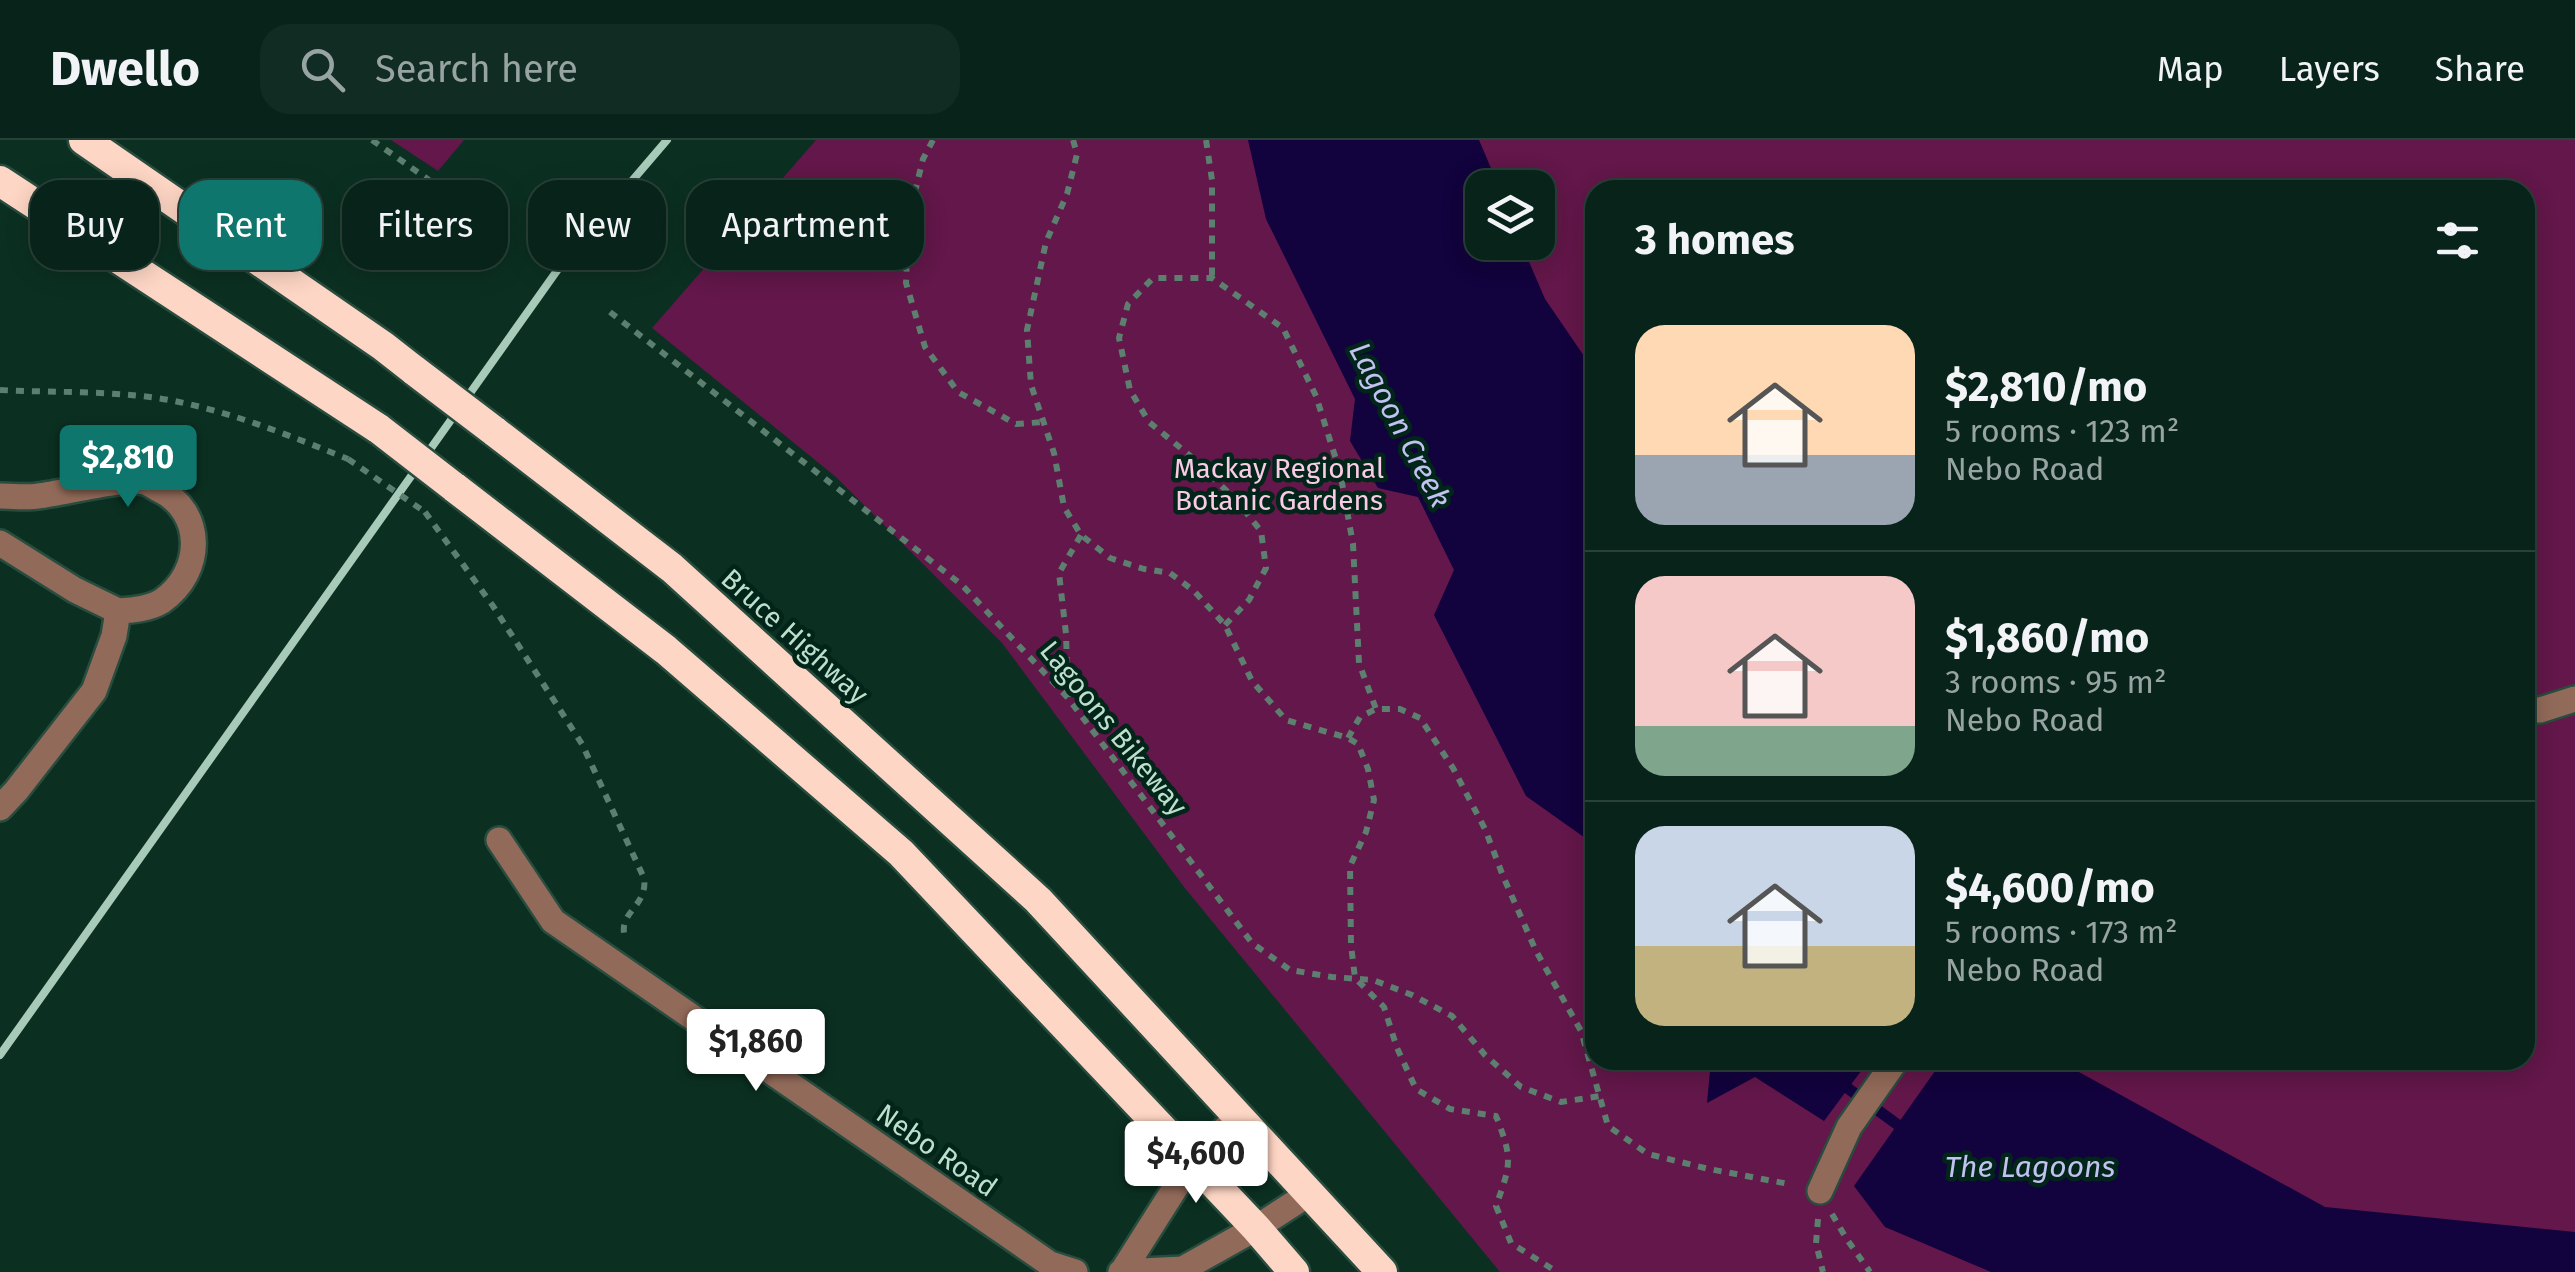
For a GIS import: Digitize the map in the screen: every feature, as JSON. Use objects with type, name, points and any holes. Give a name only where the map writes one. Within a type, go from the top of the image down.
[{"type":"highway","name":"Bruce Highway","points":[[84,140],[383,346],[672,568],[1038,900],[1382,1272]]},
{"type":"highway","points":[[0,181],[379,429],[666,650],[900,853],[1294,1272]]},
{"type":"street","points":[[0,496],[34,497],[114,483],[144,482],[175,497],[193,525],[192,562],[179,584],[162,600],[142,609],[118,611],[75,590],[0,543]]},
{"type":"street","points":[[0,808],[94,691],[114,636],[118,611]]},
{"type":"street","points":[[2535,710],[2575,700]]},
{"type":"street","name":"Nebo Road","points":[[500,840],[553,921],[1050,1264],[1074,1272]]},
{"type":"street","points":[[1820,1191],[1849,1128],[1889,1070]]},
{"type":"street","points":[[1122,1272],[1192,1162],[1240,1115]]},
{"type":"street","points":[[1122,1272],[1184,1269],[1310,1193]]},
{"type":"path","points":[[372,140],[429,180]]},
{"type":"path","points":[[933,140],[908,220],[906,283],[925,347],[958,392],[1016,424],[1044,422]]},
{"type":"path","points":[[1073,140],[1077,154],[1068,194],[1046,242],[1027,330],[1031,385],[1054,453],[1064,507],[1081,534],[1110,558],[1144,570],[1170,573],[1194,591],[1225,625],[1252,680],[1286,720],[1358,744],[1374,800],[1366,832],[1350,866],[1355,978],[1384,1007],[1416,1089],[1450,1109],[1496,1116],[1506,1141],[1510,1168],[1496,1206],[1501,1219],[1511,1244],[1557,1272]]},
{"type":"path","points":[[1206,140],[1212,180],[1212,278]]},
{"type":"path","points":[[1225,625],[1249,600],[1266,568],[1260,530],[1236,500],[1148,422],[1130,390],[1119,338],[1128,304],[1153,278],[1212,278],[1283,328],[1316,396],[1340,472],[1353,544],[1359,663],[1376,709]]},
{"type":"path","name":"Lagoons Bikeway","points":[[610,312],[962,584],[1068,698],[1252,943],[1290,970],[1373,980],[1452,1016],[1485,1055],[1521,1087],[1560,1102],[1600,1096]]},
{"type":"path","points":[[0,390],[176,401],[278,431],[348,459],[424,512],[493,606],[582,744],[644,878],[642,898],[622,929],[638,949],[623,969]]},
{"type":"path","points":[[1068,698],[1060,573],[1081,534]]},
{"type":"path","points":[[1348,738],[1360,717],[1376,709],[1400,709],[1420,718],[1485,828],[1536,951],[1585,1045]]},
{"type":"path","points":[[1592,1070],[1608,1126],[1648,1154],[1820,1191],[1870,1272]]},
{"type":"path","points":[[1820,1191],[1816,1243],[1824,1272]]},
{"type":"green space","points":[[391,140],[464,140],[438,171]]},
{"type":"green space","name":"Mackay Regional Botanic Gardens","points":[[816,140],[2575,140],[2575,1272],[1500,1272],[1184,887],[1002,643],[836,477],[652,328],[703,270],[924,270],[924,180],[781,180]]},
{"type":"water","points":[[1248,140],[1479,140],[1492,170],[1465,170],[1465,260],[1528,260],[1545,299],[1585,357],[1585,838],[1526,796],[1434,615],[1454,570],[1418,497],[1378,488],[1350,441],[1355,399],[1266,219]]},
{"type":"water","points":[[1710,1070],[1862,1070],[1824,1121],[1755,1077],[1707,1103]]},
{"type":"water","name":"The Lagoons","points":[[2075,1070],[2325,1207],[2575,1232],[2575,1272],[1991,1272],[1885,1227],[1854,1186],[1935,1071]]},
{"type":"waterway","name":"Lagoon Creek","points":[[1834,1070],[1842,1084],[1909,1133]]},
{"type":"railway","points":[[0,1055],[566,258],[667,140]]}]
